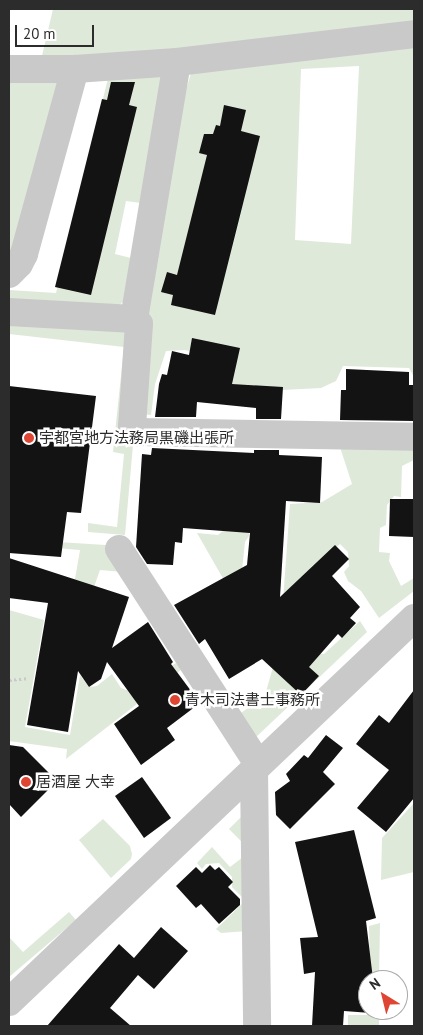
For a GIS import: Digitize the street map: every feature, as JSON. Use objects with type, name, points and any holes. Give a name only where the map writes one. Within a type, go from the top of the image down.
[{"type":"street","points":[[9,69],[75,69],[177,62],[414,34]]},
{"type":"street","points":[[134,319],[177,62]]},
{"type":"street","points":[[9,274],[19,264],[24,254],[75,69]]},
{"type":"street","points":[[9,312],[134,319],[139,324],[132,426],[137,432],[414,437]]},
{"type":"street","points":[[119,549],[257,768],[257,1026]]},
{"type":"street","points":[[9,1002],[414,618]]},
{"type":"path","points":[[9,680],[29,678]]},
{"type":"green space","points":[[53,9],[414,9],[414,377],[409,368],[343,366],[336,381],[321,388],[263,391],[219,381],[209,356],[185,350],[166,351],[155,384],[151,415],[140,414],[149,314],[144,304],[178,116],[192,70],[41,60]],"holes":[[[359,66],[351,244],[295,240],[301,69]]]},
{"type":"green space","points":[[9,66],[63,75],[9,276]]},
{"type":"green space","points":[[163,72],[141,203],[126,201],[115,254],[131,258],[124,301],[114,310],[9,303],[9,290],[56,293],[109,74]]},
{"type":"green space","points":[[9,323],[123,327],[131,341],[123,443],[133,445],[125,535],[88,532],[88,523],[117,527],[124,454],[113,452],[124,347],[9,334]]},
{"type":"green space","points":[[339,444],[414,446],[414,460],[402,466],[401,497],[394,496],[387,505],[386,525],[380,528],[379,552],[390,553],[389,561],[401,586],[414,578],[414,591],[379,618],[361,591],[348,581],[344,572],[349,566],[348,552],[340,544],[307,573],[313,653],[324,654],[360,621],[367,632],[253,740],[238,715],[248,708],[261,709],[277,653],[248,622],[197,533],[218,535],[229,526],[250,483],[249,536],[245,542],[239,598],[283,601],[290,504],[322,502],[352,484]]},
{"type":"green space","points":[[9,539],[106,545],[123,572],[100,570],[94,587],[54,578],[75,579],[80,550],[9,544]]},
{"type":"green space","points":[[9,610],[44,620],[25,727],[70,735],[80,675],[89,687],[97,686],[112,674],[121,688],[129,691],[176,663],[182,669],[66,759],[67,749],[9,741]]},
{"type":"green space","points":[[414,803],[414,872],[381,880],[382,838]]},
{"type":"green space","points":[[245,813],[247,931],[221,933],[216,929],[243,903],[242,897],[232,887],[232,877],[219,863],[206,864],[202,869],[197,863],[212,847],[230,867],[243,857],[244,844],[229,829]]},
{"type":"green space","points":[[103,819],[130,846],[132,854],[131,859],[111,878],[79,840]]},
{"type":"green space","points":[[69,912],[76,920],[9,977],[9,937],[23,952]]},
{"type":"green space","points":[[380,923],[379,970],[370,969],[369,926]]},
{"type":"green space","points":[[348,1015],[358,1015],[358,1020],[379,1020],[379,1026],[348,1026]]},
{"type":"building","points":[[111,82],[135,82],[129,105],[137,107],[91,295],[55,287],[102,99],[107,100]]},
{"type":"building","points":[[224,105],[246,110],[241,131],[260,136],[215,315],[171,305],[173,295],[161,292],[167,272],[177,275],[207,155],[199,153],[204,134],[213,134],[216,125],[220,126]]},
{"type":"building","points":[[192,338],[240,348],[232,384],[283,387],[281,419],[256,419],[256,408],[197,402],[196,417],[155,417],[159,384],[162,374],[167,375],[172,351],[189,355]]},
{"type":"building","points":[[346,369],[409,372],[409,385],[414,385],[414,421],[340,420],[341,390],[346,390]]},
{"type":"building","points":[[9,386],[96,396],[81,513],[67,512],[61,557],[9,553]]},
{"type":"building","points":[[152,448],[254,453],[254,450],[279,450],[279,455],[322,457],[320,503],[286,501],[280,597],[335,545],[349,559],[332,576],[360,607],[350,618],[356,623],[342,638],[338,634],[309,667],[319,676],[301,695],[262,659],[229,679],[205,639],[199,644],[174,605],[247,565],[250,533],[183,528],[182,543],[175,542],[173,565],[147,564],[136,547],[142,454],[151,455]]},
{"type":"building","points":[[390,499],[414,499],[414,537],[389,536]]},
{"type":"building","points":[[9,558],[129,597],[112,648],[148,622],[173,662],[171,664],[200,703],[167,728],[175,740],[141,765],[114,724],[139,706],[107,662],[101,679],[89,687],[78,671],[68,732],[27,725],[48,603],[9,598]]},
{"type":"building","points":[[414,690],[414,798],[386,832],[357,808],[389,770],[356,744],[379,715],[389,723]]},
{"type":"building","points":[[326,735],[343,748],[323,772],[335,784],[290,829],[276,815],[275,792],[290,781],[286,774],[304,755],[308,758]]},
{"type":"building","points":[[9,745],[23,747],[54,778],[48,784],[51,787],[21,817],[9,804]]},
{"type":"building","points":[[142,777],[171,818],[144,838],[115,796]]},
{"type":"building","points":[[354,830],[376,918],[366,921],[372,970],[358,970],[358,1012],[344,1011],[343,1026],[312,1026],[315,972],[304,974],[300,938],[318,937],[295,842]]},
{"type":"building","points":[[210,865],[215,870],[219,867],[233,882],[228,887],[240,899],[240,905],[219,924],[201,904],[196,908],[176,886],[196,867],[202,873]]},
{"type":"building","points":[[161,927],[188,951],[154,989],[138,975],[110,1008],[131,1026],[47,1026],[119,944],[134,958]]},
{"type":"place","name":"宇都宮地方法務局黒磯出張所","points":[[29,438]]},
{"type":"place","name":"青木司法書士事務所","points":[[175,700]]},
{"type":"place","name":"居酒屋 大幸","points":[[26,782]]}]
